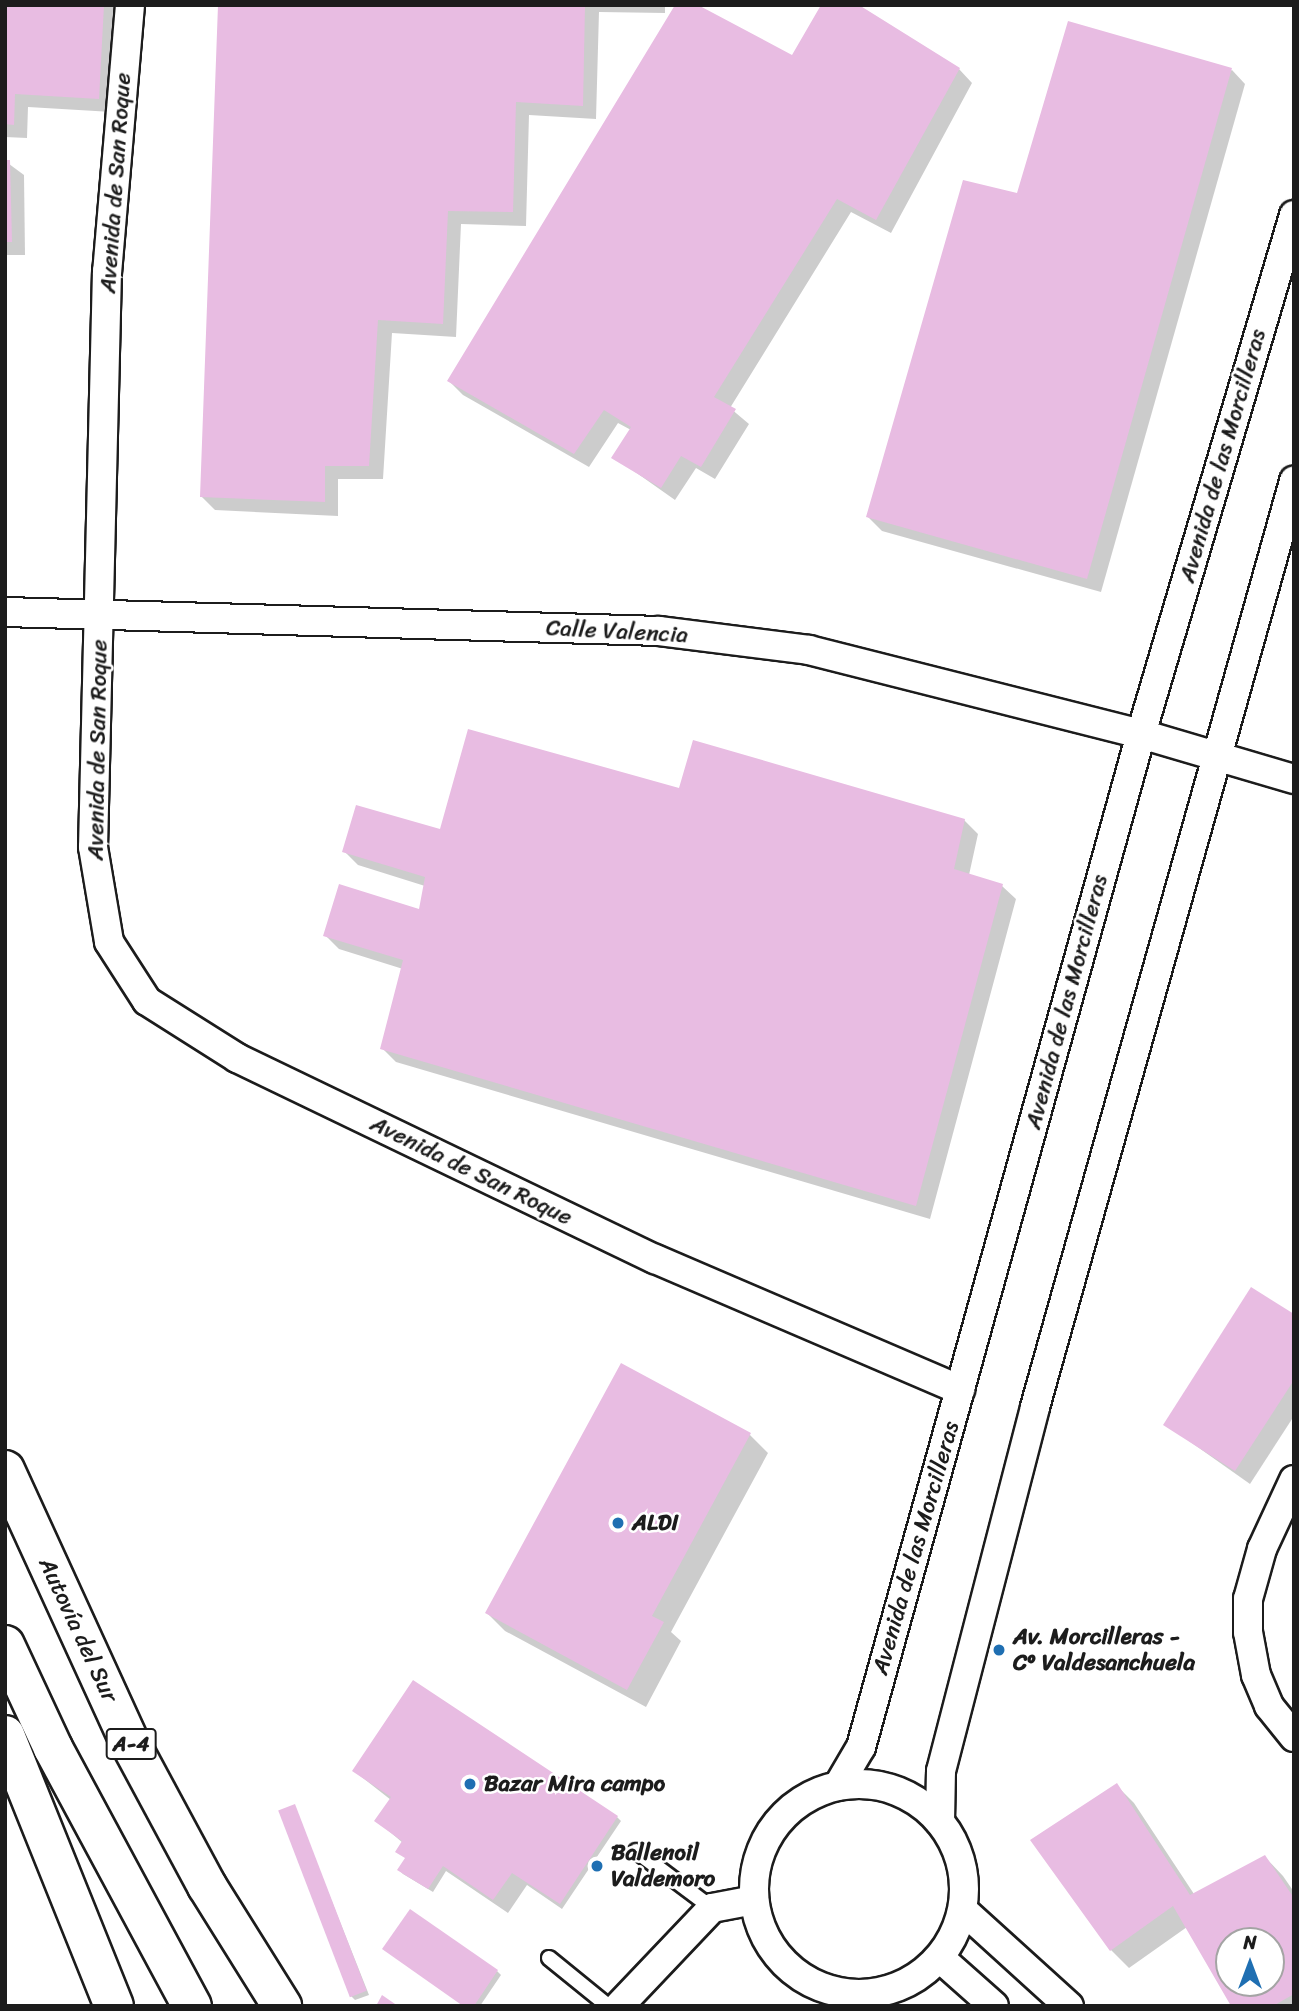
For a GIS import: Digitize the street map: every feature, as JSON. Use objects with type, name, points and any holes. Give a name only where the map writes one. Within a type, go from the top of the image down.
[{"type":"highway","name":"Autovía del Sur","points":[[5,1470],[131,1745],[207,1886],[282,2006]]},
{"type":"highway","points":[[5,1645],[53,1748],[192,2006]]},
{"type":"highway","points":[[5,1735],[114,2006]]},
{"type":"street","name":"Avenida de San Roque","points":[[130,5],[107,271],[93,847],[109,942],[147,1001],[237,1058],[643,1254],[960,1390]]},
{"type":"street","name":"Avenida de las Morcilleras","points":[[838,1786],[861,1746],[1141,734],[1294,215]]},
{"type":"street","points":[[940,1822],[941,1771],[1035,1407],[1294,481]]},
{"type":"street","name":"Calle Valencia","points":[[5,612],[100,619],[659,631],[809,650],[1141,734],[1294,779]]},
{"type":"street","points":[[1294,1480],[1262,1549],[1248,1598],[1248,1632],[1256,1675],[1269,1706],[1294,1737]]},
{"type":"street","points":[[866,1784],[894,1790],[920,1803],[940,1822],[956,1849],[964,1879],[963,1910],[940,1958],[913,1980],[880,1993],[845,1994],[822,1987],[783,1963],[763,1934],[754,1900],[755,1870],[766,1840],[784,1815],[809,1797],[838,1786],[866,1784]]},
{"type":"street","points":[[619,2006],[712,1908],[754,1900]]},
{"type":"street","points":[[963,1910],[1069,2006]]},
{"type":"street","points":[[940,1958],[994,2006]]},
{"type":"lane","points":[[636,1851],[712,1908]]},
{"type":"lane","points":[[549,1958],[608,2006]]},
{"type":"building","points":[[5,5],[104,5],[99,99],[15,94],[14,125],[5,124]]},
{"type":"building","points":[[218,5],[585,5],[583,106],[516,102],[513,212],[448,211],[443,324],[378,320],[369,466],[325,466],[325,502],[200,497]]},
{"type":"building","points":[[675,5],[698,5],[792,55],[821,5],[859,5],[960,68],[876,220],[837,199],[714,397],[736,409],[701,467],[681,456],[661,488],[611,458],[631,427],[604,410],[574,454],[447,381]]},
{"type":"building","points":[[1068,21],[1232,68],[1087,579],[866,517],[963,180],[1017,193]]},
{"type":"building","points":[[5,160],[10,160],[12,242],[5,242]]},
{"type":"building","points":[[468,729],[679,788],[693,740],[965,819],[954,869],[1003,884],[916,1206],[380,1049],[403,960],[323,936],[339,884],[419,909],[425,877],[342,852],[356,805],[440,829]]},
{"type":"building","points":[[1251,1287],[1294,1314],[1294,1380],[1235,1471],[1163,1425]]},
{"type":"building","name":"ALDI","points":[[621,1363],[751,1433],[652,1616],[664,1622],[627,1690],[485,1613]]},
{"type":"building","name":"Bazar Mira campo","points":[[413,1680],[618,1816],[560,1904],[512,1873],[493,1900],[443,1866],[428,1889],[397,1870],[405,1858],[395,1852],[402,1841],[374,1821],[391,1797],[352,1771]]},
{"type":"building","points":[[1117,1783],[1190,1895],[1265,1855],[1294,1898],[1294,1994],[1273,2006],[1231,2006],[1226,1997],[1285,1997],[1285,1927],[1215,1927],[1215,1978],[1173,1906],[1110,1951],[1030,1840]]},
{"type":"building","points":[[295,1804],[367,1991],[350,1997],[278,1810]]},
{"type":"building","points":[[410,1909],[498,1970],[474,2006],[463,2006],[382,1949]]},
{"type":"building","points":[[382,1995],[398,2006],[376,2006]]},
{"type":"place","name":"ALDI","points":[[618,1523]]},
{"type":"place","name":"Av. Morcilleras - Cº Valdesanchuela","points":[[999,1650]]},
{"type":"place","name":"Bazar Mira campo","points":[[470,1784]]},
{"type":"place","name":"Ballenoil Valdemoro","points":[[597,1866]]}]
